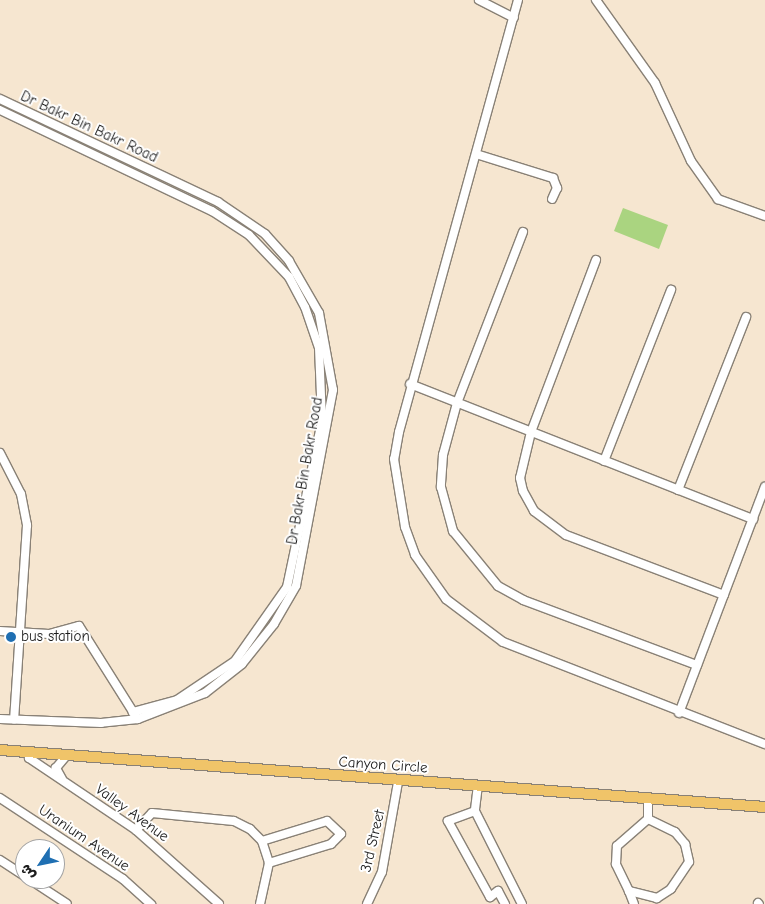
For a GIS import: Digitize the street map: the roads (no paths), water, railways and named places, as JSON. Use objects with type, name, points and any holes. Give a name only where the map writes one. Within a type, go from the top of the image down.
[{"type":"main road","name":"Canyon Circle","points":[[0,750],[71,754],[398,782],[478,785],[765,807]]},
{"type":"street","points":[[479,0],[514,18]]},
{"type":"street","points":[[596,0],[655,83],[691,161],[718,199],[765,216]]},
{"type":"street","points":[[515,1],[514,18],[410,384],[394,460],[398,499],[415,555],[446,599],[503,642],[679,713],[765,744]]},
{"type":"street","name":"Dr Bakr Bin Bakr Road","points":[[0,99],[250,222],[294,268],[326,337],[332,406],[303,563],[286,606],[260,644],[224,680],[183,704],[101,723],[0,719]]},
{"type":"street","points":[[0,110],[238,226],[265,248],[288,277],[306,307],[319,348],[322,421],[287,587],[235,662],[177,700],[136,716],[79,626],[49,634],[0,631]]},
{"type":"street","points":[[476,154],[553,178],[557,188],[552,199]]},
{"type":"street","points":[[523,232],[457,403],[443,455],[441,487],[453,530],[469,555],[498,586],[523,600],[697,665]]},
{"type":"street","points":[[596,260],[530,432],[520,478],[534,511],[546,522],[566,535],[724,595]]},
{"type":"street","points":[[604,461],[671,290]]},
{"type":"street","points":[[678,490],[746,317]]},
{"type":"street","points":[[410,384],[753,519]]},
{"type":"street","points":[[0,453],[26,508],[14,720]]},
{"type":"street","points":[[679,713],[765,487]]},
{"type":"street","name":"Valley Avenue","points":[[28,751],[29,758],[136,830],[219,904]]},
{"type":"street","points":[[67,784],[56,768],[62,757],[71,754]]},
{"type":"street","name":"3rd Street","points":[[367,904],[382,872],[398,782]]},
{"type":"street","points":[[478,785],[475,811],[522,904]]},
{"type":"street","name":"Uranium Avenue","points":[[0,798],[122,879],[151,904]]},
{"type":"street","points":[[642,898],[635,904],[616,864],[618,846],[648,819],[648,798]]},
{"type":"street","points":[[475,811],[448,821],[490,897],[498,891],[505,904]]},
{"type":"street","points":[[136,830],[152,813],[169,813],[234,822],[262,841],[269,864],[260,904]]},
{"type":"street","points":[[628,891],[642,898],[658,901],[671,889],[689,862],[685,844],[675,832],[648,819]]},
{"type":"street","points":[[262,841],[327,821],[341,834],[331,844],[269,864]]},
{"type":"street","points":[[0,860],[15,870]]},
{"type":"street","points":[[44,889],[67,904]]},
{"type":"place","name":"bus station","points":[[11,637]]}]
